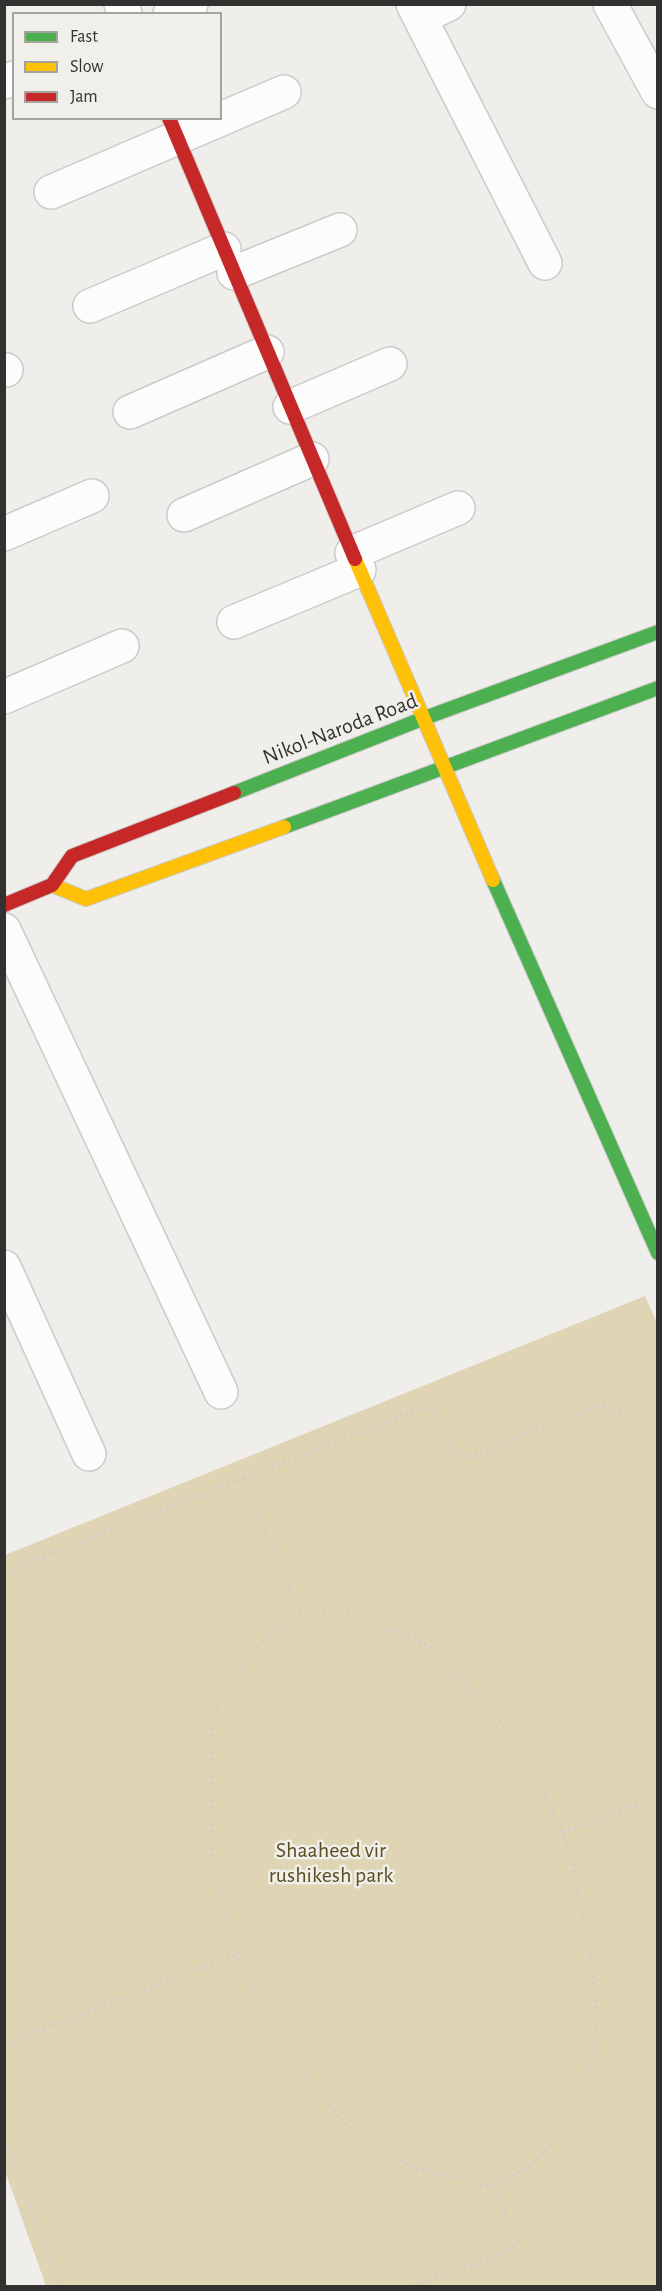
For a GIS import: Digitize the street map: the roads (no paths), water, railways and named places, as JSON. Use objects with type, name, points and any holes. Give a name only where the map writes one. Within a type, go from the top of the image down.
[{"type":"main road","points":[[173,129],[422,719],[657,1252]]},
{"type":"main road","name":"Nikol-Naroda Road","points":[[52,885],[72,856],[422,719],[657,633]]},
{"type":"main road","points":[[4,905],[52,885],[86,899],[444,769],[657,688]]},
{"type":"street","points":[[174,12],[191,4]]},
{"type":"street","points":[[610,4],[657,92]]},
{"type":"street","points":[[427,9],[545,262]]},
{"type":"street","points":[[222,113],[284,92]]},
{"type":"street","points":[[51,192],[173,129],[200,120]]},
{"type":"street","points":[[90,306],[229,261],[340,230]]},
{"type":"street","points":[[130,412],[267,352]]},
{"type":"street","points":[[290,407],[390,364]]},
{"type":"street","points":[[184,515],[312,459]]},
{"type":"street","points":[[4,534],[92,496]]},
{"type":"street","points":[[234,622],[356,562],[458,508]]},
{"type":"street","points":[[4,697],[122,646]]},
{"type":"street","points":[[4,930],[221,1392]]},
{"type":"street","points":[[4,1267],[89,1454]]},
{"type":"park label","name":"Shaaheed vir rushikesh park","points":[[331,1862]]}]
